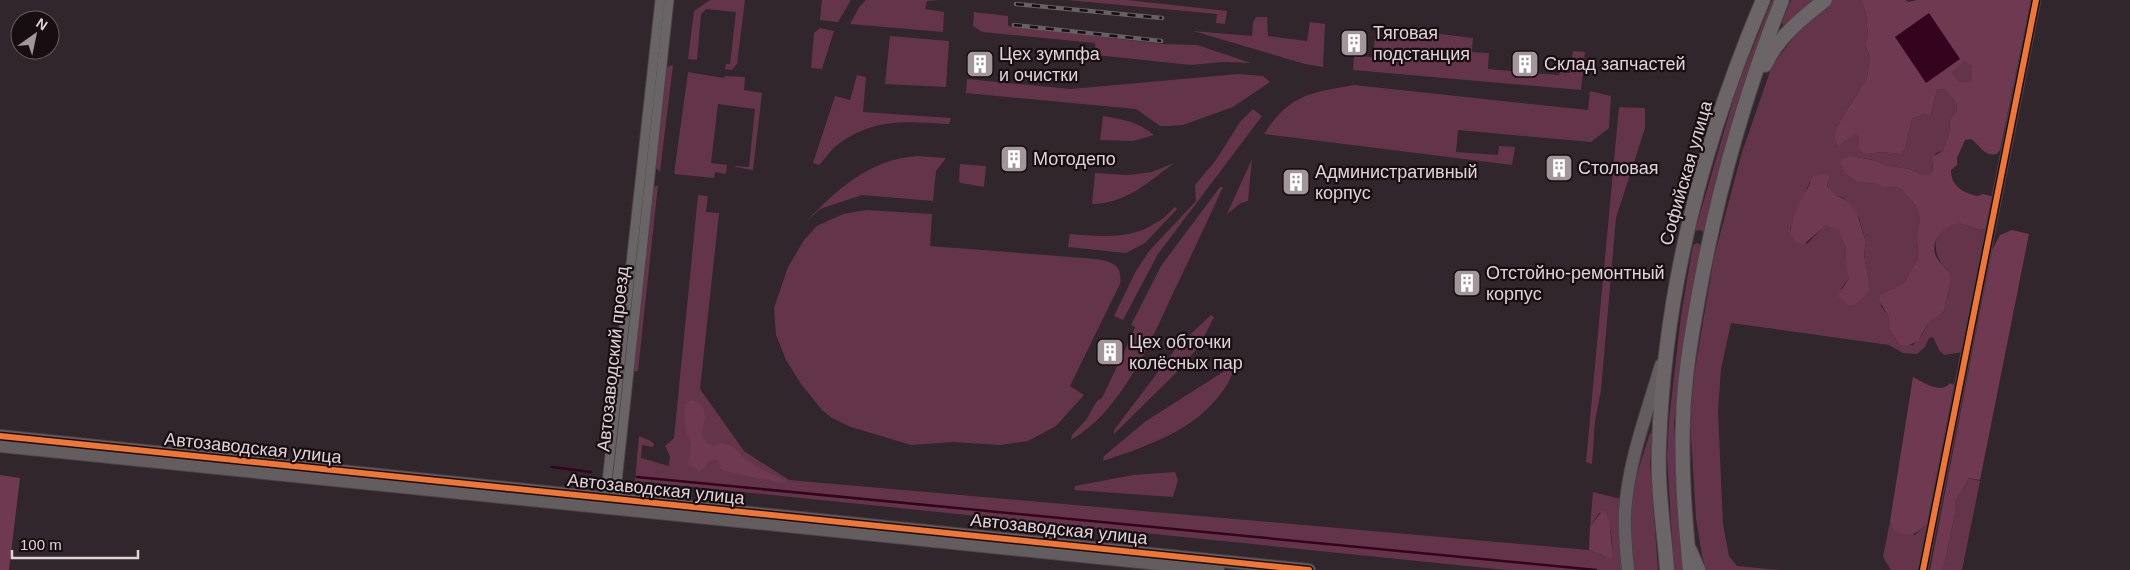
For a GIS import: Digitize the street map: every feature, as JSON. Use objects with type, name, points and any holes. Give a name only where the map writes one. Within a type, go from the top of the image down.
[{"type":"main road","name":"Софийская улица","points":[[1667,570],[1659,448],[1666,348],[1685,240],[1708,152],[1749,33],[1763,0]]},
{"type":"main road","points":[[1690,570],[1682,477],[1683,417],[1694,327],[1708,245],[1744,108],[1782,0]]},
{"type":"main road","points":[[1744,108],[1777,44],[1802,18],[1825,0]]},
{"type":"main road","points":[[1685,240],[1695,236],[1708,245]]},
{"type":"street","name":"Автозаводский проезд","points":[[610,502],[660,0]]},
{"type":"street","name":"Автозаводский проезд","points":[[610,502],[669,0]]},
{"type":"street","points":[[1923,570],[2036,0]]},
{"type":"street","points":[[1628,570],[1625,512],[1629,481],[1666,348]]},
{"type":"street","name":"Автозаводская улица","points":[[0,436],[1218,570]]},
{"type":"street","name":"Автозаводская улица","points":[[0,446],[610,502],[1309,570]]},
{"type":"street","points":[[1687,538],[1701,570]]},
{"type":"shaded area","points":[[710,0],[745,0],[737,64],[732,70],[725,69],[726,64],[730,64],[736,12],[706,9],[701,14],[697,60],[688,59],[694,11]]},
{"type":"shaded area","points":[[822,0],[851,0],[838,22],[820,20]]},
{"type":"shaded area","points":[[866,0],[941,0],[927,1],[925,9],[944,12],[943,32],[850,24],[860,6]]},
{"type":"shaded area","points":[[1067,0],[1127,0],[1227,11],[1225,24],[1216,23],[1217,14]]},
{"type":"shaded area","points":[[1772,0],[1778,0],[1741,95],[1704,232],[1700,230],[1695,231],[1737,87]]},
{"type":"shaded area","points":[[1791,0],[1816,0],[1784,27],[1782,22]]},
{"type":"shaded area","points":[[1832,0],[1861,0],[1866,14],[1868,36],[1865,44],[1870,57],[1867,78],[1836,128],[1845,142],[1850,136],[1856,134],[1859,139],[1858,145],[1868,154],[1882,152],[1901,154],[1905,149],[1912,119],[1924,114],[1931,114],[1937,90],[1944,89],[1956,103],[1957,110],[1950,120],[1949,133],[1943,151],[1936,153],[1932,163],[1933,170],[1929,175],[1922,175],[1910,169],[1884,165],[1878,161],[1851,156],[1846,174],[1857,182],[1877,184],[1883,188],[1896,187],[1902,190],[1915,205],[1920,218],[1917,244],[1918,258],[1904,283],[1881,294],[1881,306],[1888,316],[1889,329],[1900,345],[1913,345],[1922,335],[1928,323],[1944,311],[1948,290],[1948,270],[1937,256],[1936,247],[1940,233],[1945,227],[1952,224],[1962,224],[1980,230],[1987,228],[1963,352],[1944,355],[1939,350],[1933,337],[1929,338],[1925,347],[1917,354],[1903,353],[1889,345],[1731,323],[1721,369],[1718,411],[1723,524],[1729,556],[1737,566],[1780,570],[1706,570],[1696,518],[1690,419],[1694,375],[1714,257],[1742,152],[1772,66],[1809,17]],"holes":[[[1810,181],[1827,183],[1829,189],[1837,196],[1844,198],[1859,218],[1866,242],[1864,254],[1870,288],[1841,289],[1849,275],[1845,263],[1846,249],[1838,230],[1826,224],[1807,244],[1790,230]]]},
{"type":"shaded area","points":[[1861,0],[1906,0],[1908,2],[1917,0],[2031,0],[2000,150],[1997,154],[1988,154],[1971,139],[1965,140],[1957,158],[1957,165],[1951,170],[1953,180],[1958,188],[1977,196],[1983,194],[1994,197],[1987,228],[1980,230],[1964,224],[1956,224],[1950,225],[1941,232],[1935,243],[1935,254],[1951,276],[1944,311],[1928,323],[1918,341],[1907,346],[1900,345],[1889,329],[1888,316],[1879,300],[1881,294],[1904,283],[1918,258],[1917,237],[1920,218],[1915,205],[1902,190],[1896,187],[1883,188],[1877,184],[1857,182],[1846,174],[1840,163],[1844,158],[1851,156],[1878,161],[1884,165],[1910,169],[1922,175],[1929,175],[1933,170],[1932,157],[1943,151],[1949,133],[1950,120],[1957,110],[1956,103],[1944,89],[1937,90],[1931,114],[1924,114],[1912,119],[1905,149],[1901,154],[1882,152],[1868,154],[1861,151],[1856,134],[1838,146],[1835,140],[1836,128],[1867,78],[1870,57],[1865,44],[1868,36],[1866,14]],"holes":[[[1965,61],[1972,67],[1972,81],[1960,82],[1952,73]]]},
{"type":"shaded area","points":[[974,12],[1008,16],[1008,26],[1163,44],[1197,45],[1251,63],[1223,62],[1191,65],[1096,55],[1095,43],[982,32],[973,26]]},
{"type":"shaded area","points":[[1929,13],[1960,59],[1926,83],[1895,37]]},
{"type":"shaded area","points":[[1256,17],[1267,17],[1268,36],[1307,41],[1310,22],[1325,24],[1323,67],[1305,64],[1193,31],[1252,36],[1253,22]]},
{"type":"shaded area","points":[[820,28],[834,31],[822,69],[811,68],[814,33]]},
{"type":"shaded area","points":[[1376,28],[1386,28],[1388,34],[1404,35],[1407,30],[1473,38],[1472,52],[1489,53],[1488,69],[1559,75],[1560,72],[1570,73],[1573,51],[1585,52],[1581,90],[1353,70],[1354,56],[1373,57]]},
{"type":"shaded area","points":[[890,36],[949,41],[946,87],[885,84]]},
{"type":"shaded area","points":[[1965,60],[1972,67],[1972,81],[1960,82],[1952,73]]},
{"type":"shaded area","points":[[673,65],[660,172],[655,167],[667,67]]},
{"type":"shaded area","points":[[688,72],[724,78],[725,76],[745,77],[744,90],[762,93],[753,170],[735,167],[749,167],[755,109],[718,104],[711,163],[727,165],[726,174],[715,172],[714,178],[674,174]]},
{"type":"shaded area","points":[[1238,74],[1263,76],[1270,82],[1233,107],[1183,125],[1169,126],[1160,126],[1136,109],[966,93],[967,79],[1071,89]]},
{"type":"shaded area","points":[[857,75],[866,77],[863,112],[951,118],[949,124],[906,122],[880,125],[853,135],[837,145],[819,165],[813,163],[835,96],[850,100]]},
{"type":"shaded area","points":[[1354,85],[1588,110],[1590,91],[1611,96],[1609,128],[1591,142],[1458,130],[1456,152],[1498,155],[1499,146],[1515,147],[1512,165],[1264,134],[1292,103],[1313,93]]},
{"type":"shaded area","points":[[1619,107],[1645,108],[1645,128],[1616,218],[1601,390],[1595,421],[1592,464],[1586,462]]},
{"type":"shaded area","points":[[1253,109],[1262,116],[1158,254],[1123,320],[1114,316],[1136,271],[1150,250],[1196,201],[1195,185],[1216,160],[1240,122]]},
{"type":"shaded area","points":[[1103,116],[1130,122],[1154,135],[1133,141],[1100,140]]},
{"type":"shaded area","points":[[917,156],[946,158],[936,171],[933,201],[862,195],[820,209],[805,223],[829,199],[855,178],[884,163],[900,158]]},
{"type":"shaded area","points":[[1252,159],[1248,201],[1241,203],[1227,214]]},
{"type":"shaded area","points":[[1174,163],[1136,191],[1126,196],[1104,203],[1092,204],[1095,173],[1128,175],[1152,172]]},
{"type":"shaded area","points":[[960,164],[986,166],[984,187],[961,183],[959,181]]},
{"type":"shaded area","points":[[1827,174],[1829,176],[1827,186],[1837,196],[1846,200],[1856,211],[1866,242],[1864,254],[1870,288],[1861,300],[1852,305],[1848,305],[1838,296],[1849,278],[1845,263],[1846,249],[1838,230],[1826,225],[1803,245],[1796,242],[1790,233],[1798,206],[1813,176]]},
{"type":"shaded area","points":[[658,185],[638,371],[633,371],[653,188]]},
{"type":"shaded area","points":[[1220,187],[1223,187],[1133,374],[1105,412],[1089,428],[1071,440],[1072,435],[1086,420],[1097,401],[1102,398],[1133,333],[1135,327],[1131,325],[1161,266]]},
{"type":"shaded area","points":[[698,195],[708,196],[706,212],[719,213],[700,389],[744,451],[789,480],[1589,550],[1604,556],[1613,556],[1611,532],[1605,511],[1599,513],[1590,527],[1593,492],[1621,499],[1624,570],[1506,570],[635,481],[639,436],[654,444],[653,447],[642,445],[641,458],[669,466],[670,456],[665,446],[674,438]]},
{"type":"shaded area","points":[[1175,207],[1177,209],[1145,243],[1126,253],[1068,247],[1070,234],[1113,236],[1134,233],[1157,222]]},
{"type":"shaded area","points":[[866,210],[932,214],[930,246],[1091,259],[1110,262],[1115,265],[1119,270],[1120,284],[1070,386],[1084,395],[1056,426],[1028,441],[1000,445],[954,442],[911,445],[851,427],[832,418],[822,410],[801,384],[786,360],[776,335],[774,308],[788,267],[804,240],[817,226],[843,214]]},
{"type":"shaded area","points":[[2012,230],[2029,234],[1980,480],[1969,478],[1955,501],[1955,514],[1943,570],[1930,570],[1992,250],[2000,235]]},
{"type":"shaded area","points":[[1697,243],[1701,245],[1674,423],[1683,570],[1674,570],[1667,456],[1669,420],[1681,316],[1693,245]]},
{"type":"shaded area","points":[[1211,315],[1214,317],[1200,345],[1179,370],[1114,434],[1114,430],[1177,347]]},
{"type":"shaded area","points":[[1234,365],[1235,368],[1224,389],[1211,406],[1198,417],[1184,427],[1153,443],[1103,461],[1104,456],[1146,421]]},
{"type":"shaded area","points":[[1913,377],[1937,388],[1942,388],[1950,383],[1954,385],[1927,524],[1911,535],[1907,535],[1892,528],[1890,521]]},
{"type":"shaded area","points":[[691,400],[701,405],[705,413],[701,433],[707,443],[714,446],[719,443],[733,446],[751,463],[787,481],[783,483],[724,471],[721,469],[718,460],[709,461],[699,471],[688,464],[691,443],[686,433],[684,411],[685,405]]},
{"type":"shaded area","points":[[1650,433],[1654,437],[1650,462],[1658,570],[1633,570],[1629,535],[1634,483]]},
{"type":"shaded area","points":[[1175,472],[1178,480],[1173,497],[1074,490],[1075,486],[1133,475]]},
{"type":"shaded area","points":[[0,475],[20,478],[9,570],[0,570]]},
{"type":"shaded area","points":[[1969,478],[1980,481],[1962,570],[1943,570],[1955,514],[1955,501]]},
{"type":"shaded area","points":[[1602,511],[1605,511],[1609,520],[1613,556],[1610,558],[1589,550],[1590,527]]},
{"type":"shaded area","points":[[1890,521],[1891,525],[1915,535],[1927,524],[1918,570],[1891,570],[1883,557]]},
{"type":"waterway","points":[[552,467],[591,472]]},
{"type":"waterway","points":[[637,477],[1596,570]]},
{"type":"railway","points":[[1016,4],[1162,18]]},
{"type":"railway","points":[[1014,25],[1161,41]]},
{"type":"cycle path","points":[[1923,570],[2036,0]]},
{"type":"cycle path","points":[[0,436],[1309,570]]},
{"type":"place","name":"Тяговая подстанция","points":[[1354,43]]},
{"type":"place","name":"Цех зумпфа и очистки","points":[[980,64]]},
{"type":"place","name":"Склад запчастей","points":[[1525,64]]},
{"type":"place","name":"Мотодепо","points":[[1014,159]]},
{"type":"place","name":"Столовая","points":[[1559,168]]},
{"type":"place","name":"Административный корпус","points":[[1296,182]]},
{"type":"place","name":"Отстойно-ремонтный корпус","points":[[1467,283]]},
{"type":"place","name":"Цех обточки колёсных пар","points":[[1110,352]]}]
